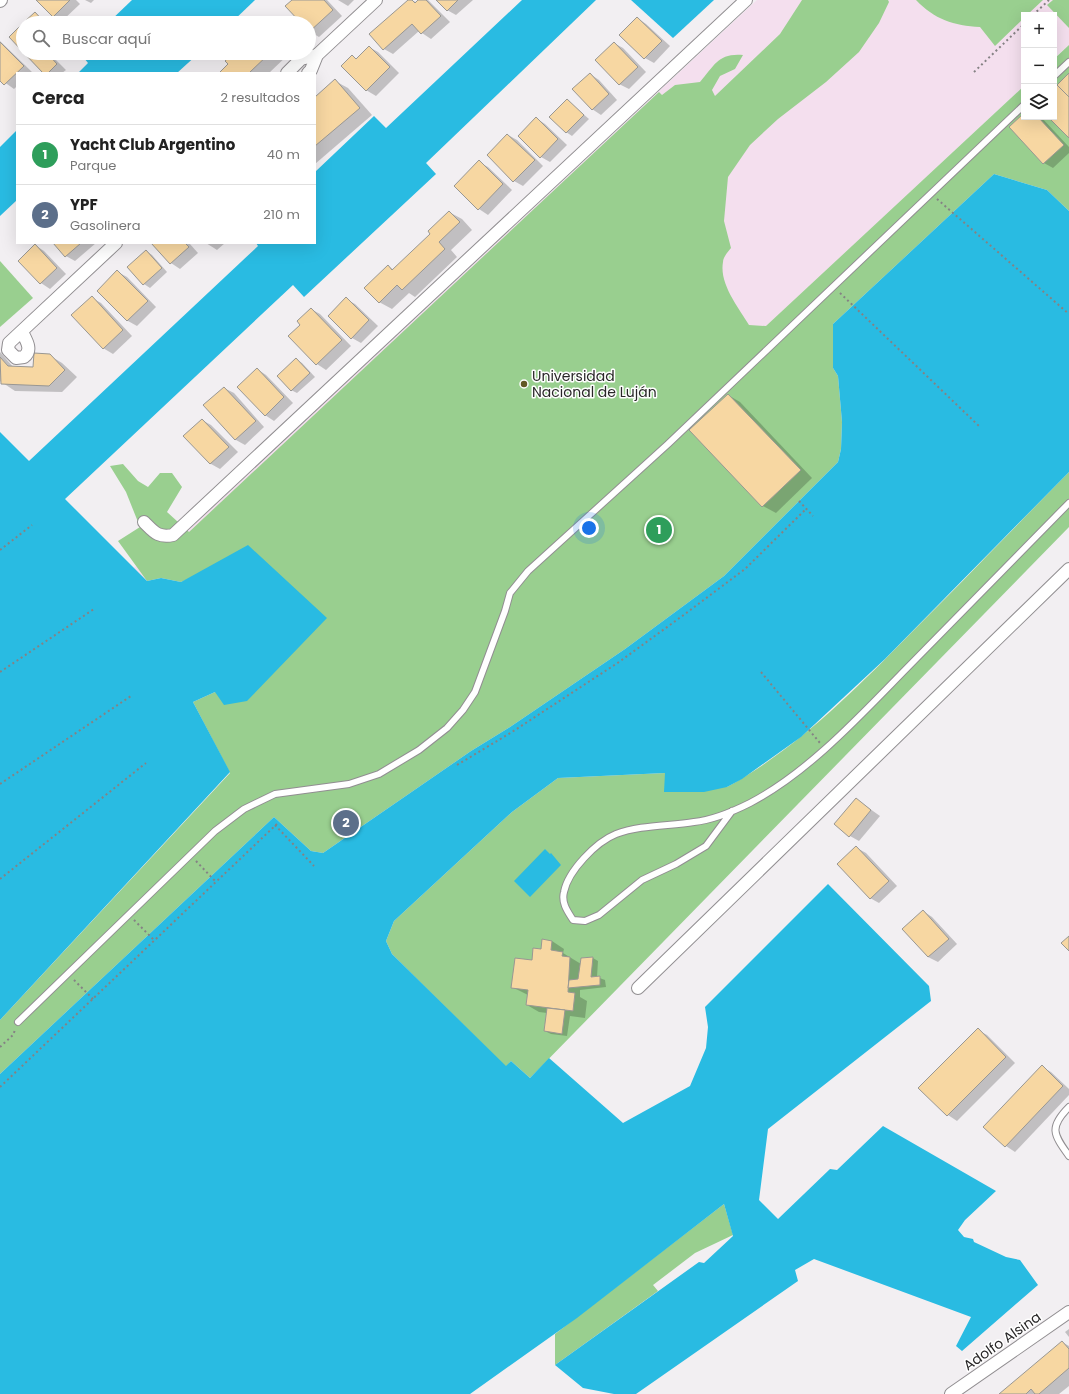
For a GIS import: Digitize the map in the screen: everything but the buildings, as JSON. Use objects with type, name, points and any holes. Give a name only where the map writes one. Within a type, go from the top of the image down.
[{"type":"street","points":[[317,55],[376,0]]},
{"type":"street","points":[[144,522],[157,535],[164,537],[173,535],[746,0]]},
{"type":"street","points":[[288,72],[301,60]]},
{"type":"street","points":[[309,72],[315,60]]},
{"type":"street","points":[[22,332],[115,244]]},
{"type":"street","points":[[638,988],[1069,569]]},
{"type":"street","name":"Adolfo Alsina","points":[[951,1394],[1069,1312]]},
{"type":"lane","points":[[1057,73],[1069,62]]},
{"type":"lane","points":[[18,1022],[129,914],[230,819],[258,802],[275,794],[349,784],[380,774],[419,750],[446,728],[464,710],[475,692],[505,611],[510,593],[528,571],[668,444],[1021,108]]},
{"type":"lane","points":[[732,811],[706,846],[676,864],[642,880],[599,916],[584,921],[573,920],[565,908],[564,892],[580,862],[608,837],[638,829],[697,822],[732,811],[782,784],[856,720],[1069,503]]},
{"type":"lane","points":[[1069,1107],[1060,1116],[1054,1128],[1057,1139],[1069,1156]]},
{"type":"path","points":[[1036,12],[1049,0]]},
{"type":"path","points":[[974,72],[1021,27]]},
{"type":"path","points":[[931,193],[1069,314]]},
{"type":"path","points":[[834,286],[979,426]]},
{"type":"path","points":[[799,501],[813,516]]},
{"type":"path","points":[[457,765],[512,732],[619,662],[745,569],[806,509]]},
{"type":"path","points":[[0,550],[32,525]]},
{"type":"path","points":[[0,672],[94,608]]},
{"type":"path","points":[[761,672],[824,748]]},
{"type":"path","points":[[0,784],[131,696]]},
{"type":"path","points":[[0,879],[146,763]]},
{"type":"path","points":[[0,1087],[279,822]]},
{"type":"path","points":[[275,825],[314,866]]},
{"type":"path","points":[[190,856],[216,882]]},
{"type":"path","points":[[129,914],[154,940]]},
{"type":"path","points":[[68,973],[93,999]]},
{"type":"path","points":[[0,1048],[13,1034],[18,1022]]},
{"type":"shaded area","name":"Universidad Nacional de Luján","points":[[757,0],[1069,0],[1069,45],[1057,55],[1057,12],[1021,12],[1021,89],[766,327],[147,581],[133,568],[169,548]]},
{"type":"green space","points":[[802,0],[888,0],[889,2],[879,23],[859,52],[826,82],[778,119],[750,145],[728,177],[724,221],[731,248],[723,262],[724,279],[735,303],[749,325],[766,326],[1021,89],[1021,120],[1057,120],[1057,56],[1069,45],[1069,211],[1047,190],[994,174],[833,324],[833,368],[838,376],[842,422],[841,449],[838,462],[724,576],[625,649],[510,727],[471,751],[323,853],[311,851],[274,817],[0,1074],[0,1020],[230,773],[193,702],[215,692],[188,579],[181,582],[161,578],[147,581],[118,541],[140,527],[126,492],[110,466],[123,464],[138,481],[148,487],[160,473],[172,473],[182,487],[167,512],[189,532],[659,92],[662,95],[675,85],[700,82],[722,58],[743,55],[735,69],[720,76],[712,90],[715,96],[780,34]]},
{"type":"green space","points":[[916,0],[1043,0],[1030,12],[1021,12],[1021,21],[995,46],[980,27],[953,23],[937,17]]},
{"type":"green space","points":[[1053,0],[1069,0],[1069,28],[1057,15],[1057,12],[1054,12],[1047,5]]},
{"type":"green space","points":[[0,261],[33,298],[0,327]]},
{"type":"green space","points":[[1069,472],[1069,527],[530,1078],[511,1061],[506,1067],[392,954],[386,941],[394,921],[512,812],[558,778],[665,773],[727,787],[777,755],[823,718],[866,678]]},
{"type":"green space","points":[[724,1204],[733,1235],[695,1253],[653,1285],[658,1291],[555,1365],[555,1334]]},
{"type":"water","points":[[132,0],[255,0],[238,16],[115,16]]},
{"type":"water","points":[[522,0],[596,0],[426,163],[436,174],[304,297],[293,285],[65,499],[147,581],[161,578],[181,582],[248,545],[327,618],[247,701],[224,705],[215,692],[193,702],[230,772],[0,1020],[0,432],[29,461],[258,246],[257,244],[316,244],[316,171],[374,116],[386,128]]},
{"type":"water","points":[[631,0],[714,0],[673,38]]},
{"type":"water","points":[[86,60],[191,60],[178,72],[79,72],[88,63]]},
{"type":"water","points":[[16,131],[16,201],[0,216],[0,147]]},
{"type":"water","points":[[994,174],[1047,190],[1069,211],[1069,472],[885,659],[801,737],[742,779],[727,787],[704,792],[664,792],[665,773],[558,778],[512,812],[394,921],[386,941],[392,954],[506,1066],[511,1061],[530,1078],[549,1058],[623,1123],[690,1086],[706,1048],[708,1027],[705,1007],[828,884],[929,986],[931,1001],[768,1129],[759,1200],[778,1219],[830,1169],[837,1170],[883,1126],[996,1191],[965,1220],[958,1230],[964,1237],[973,1239],[974,1242],[1006,1257],[1020,1260],[1038,1285],[962,1351],[956,1346],[971,1317],[814,1259],[795,1270],[798,1281],[636,1394],[614,1394],[583,1388],[555,1365],[699,1262],[704,1263],[733,1236],[724,1204],[577,1318],[470,1394],[0,1394],[0,1074],[274,817],[311,851],[323,853],[471,751],[510,727],[625,649],[724,576],[838,462],[841,449],[842,422],[838,376],[833,368],[833,324]]},
{"type":"water","points":[[545,849],[550,854],[551,853],[561,865],[530,897],[514,881]]},
{"type":"place","name":"Universidad Nacional de Luján","points":[[524,384]]},
{"type":"place","name":"Yacht Club Argentino","points":[[659,530]]},
{"type":"place","name":"YPF","points":[[346,823]]}]
